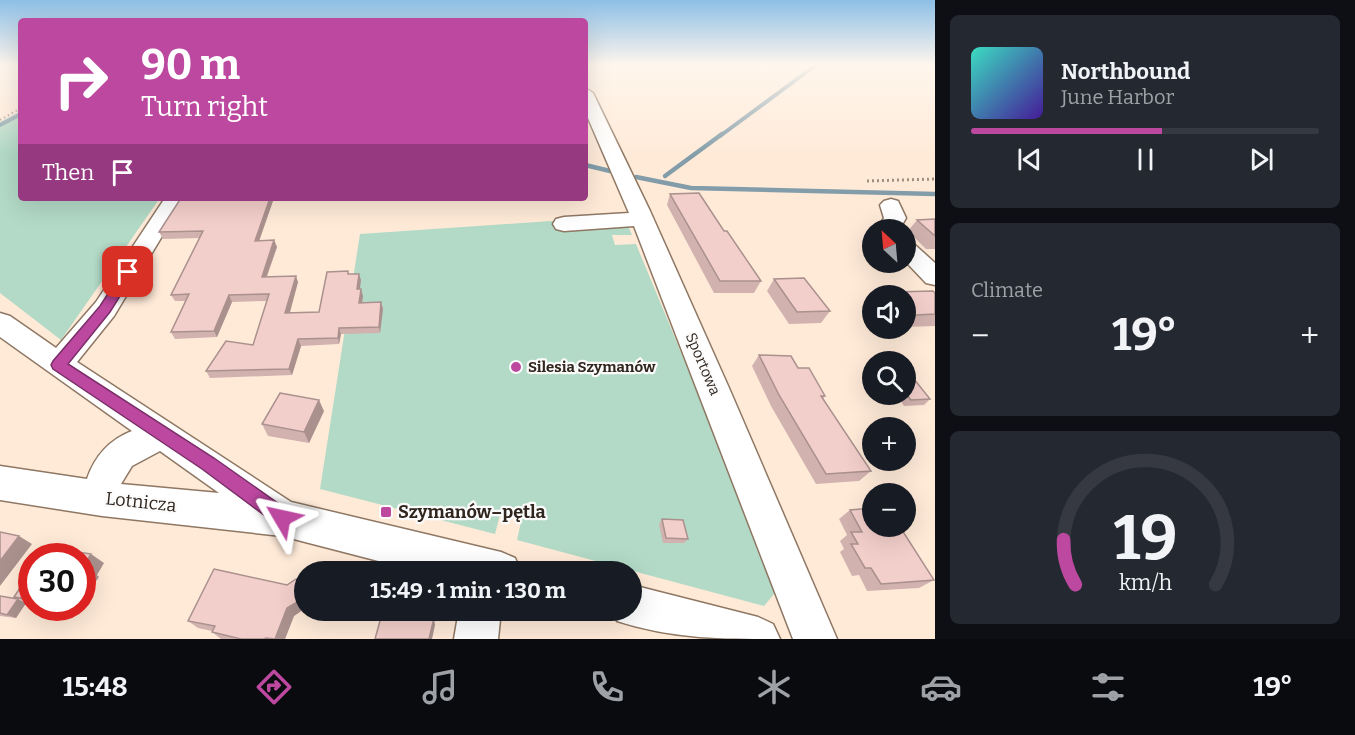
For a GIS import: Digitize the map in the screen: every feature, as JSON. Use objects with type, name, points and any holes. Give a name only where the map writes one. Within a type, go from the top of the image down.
[{"type":"street","name":"Sportowa","points":[[588,100],[642,219],[816,639]]},
{"type":"street","points":[[58,365],[105,309],[173,201]]},
{"type":"street","points":[[891,205],[894,219]]},
{"type":"street","points":[[564,224],[642,219]]},
{"type":"street","points":[[916,259],[935,277]]},
{"type":"street","name":"Lotnicza","points":[[0,323],[58,365],[208,463],[282,518]]},
{"type":"street","points":[[102,498],[105,471],[115,458],[144,439],[164,435]]},
{"type":"street","name":"Lotnicza","points":[[0,483],[102,498],[282,518],[454,561]]},
{"type":"street","points":[[642,609],[758,639]]},
{"type":"street","points":[[476,639],[478,621]]},
{"type":"path","points":[[0,120],[18,110]]},
{"type":"path","points":[[867,181],[935,179]]},
{"type":"green space","points":[[18,113],[18,201],[158,201],[61,340],[0,293],[0,122]]},
{"type":"green space","points":[[624,216],[632,235],[612,235],[615,245],[636,244],[779,588],[764,606],[642,573],[642,561],[596,561],[517,540],[522,517],[501,511],[495,534],[320,489],[360,234]]},
{"type":"building","points":[[699,193],[761,281],[720,281],[670,194]]},
{"type":"building","points":[[179,201],[269,201],[255,241],[274,240],[262,277],[296,276],[285,313],[319,312],[327,272],[348,271],[348,274],[359,274],[357,289],[361,289],[359,303],[381,302],[379,327],[339,328],[338,338],[298,339],[289,369],[206,371],[226,341],[253,345],[269,294],[229,295],[214,331],[171,332],[189,294],[171,295],[203,231],[159,232]]},
{"type":"building","points":[[935,219],[935,236],[917,220]]},
{"type":"building","points":[[804,278],[830,311],[797,312],[774,279]]},
{"type":"building","points":[[916,291],[933,291],[935,293],[935,314],[916,315]]},
{"type":"building","points":[[759,355],[791,356],[798,368],[809,368],[825,396],[821,396],[862,458],[862,471],[871,471],[826,474],[779,395]]},
{"type":"building","points":[[916,382],[930,399],[916,400]]},
{"type":"building","points":[[280,393],[319,400],[304,432],[262,424]]},
{"type":"building","points":[[862,509],[862,532],[850,510]]},
{"type":"building","points":[[662,519],[683,520],[688,539],[666,538]]},
{"type":"building","points":[[0,532],[19,536],[0,561]]},
{"type":"building","points":[[851,532],[862,532],[862,537],[906,537],[934,580],[881,584],[871,568],[865,568],[851,544],[858,544]]},
{"type":"building","points":[[214,569],[287,585],[294,580],[294,604],[287,608],[275,639],[241,639],[212,632],[215,626],[188,621]]},
{"type":"building","points":[[0,596],[18,599],[7,615],[0,613]]},
{"type":"building","points":[[380,621],[433,621],[429,639],[375,639]]},
{"type":"waterway","points":[[720,136],[776,95]]},
{"type":"waterway","points":[[0,125],[18,116]]},
{"type":"waterway","points":[[665,176],[722,134]]},
{"type":"waterway","points":[[588,166],[610,171]]},
{"type":"waterway","points":[[636,177],[691,188],[935,194]]},
{"type":"place","name":"Silesia Szymanów","points":[[516,367]]},
{"type":"place","name":"Szymanów–pętla","points":[[386,512]]},
{"type":"route","points":[[128,272],[105,309],[58,365],[208,463],[282,518]]}]
